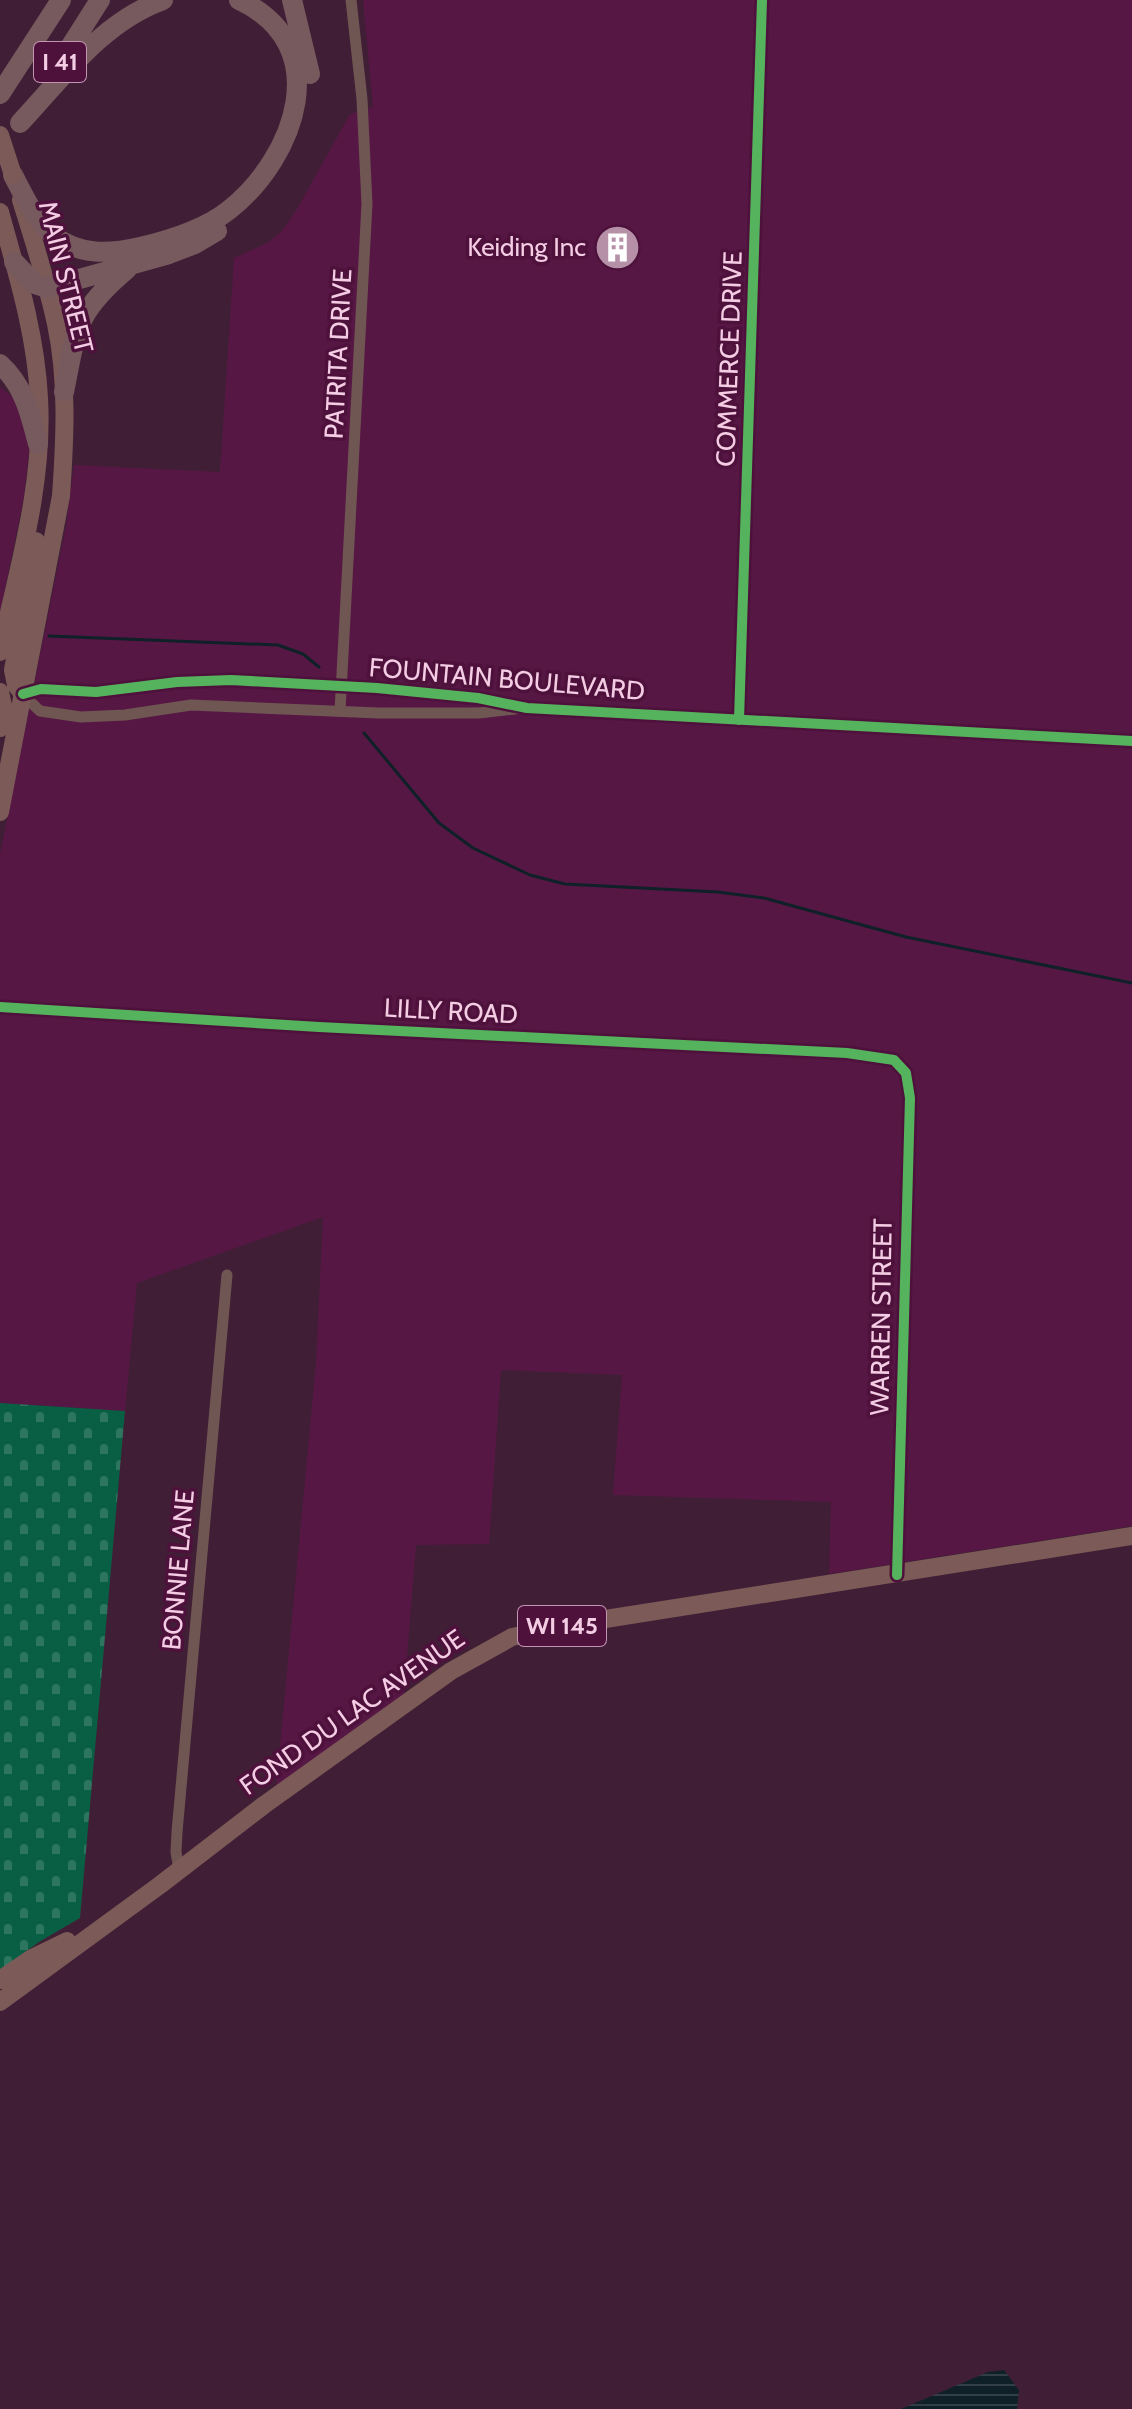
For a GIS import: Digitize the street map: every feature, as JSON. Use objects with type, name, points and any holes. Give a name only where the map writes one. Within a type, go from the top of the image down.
[{"type":"highway","name":"I 41","points":[[3,89],[61,0]]},
{"type":"highway","name":"I 41","points":[[0,154],[100,0]]},
{"type":"highway","points":[[20,123],[93,43],[135,12],[163,0]]},
{"type":"highway","points":[[13,175],[32,211],[53,235],[72,246],[96,253],[119,252],[193,230],[228,210],[251,189],[275,158],[289,129],[298,95],[296,71],[281,33],[270,19],[239,0]]},
{"type":"highway","points":[[14,262],[38,286],[47,288],[135,263],[195,244],[230,224],[267,190],[297,146],[306,118],[311,83],[292,0]]},
{"type":"highway","points":[[64,392],[76,331],[86,310],[102,290],[135,263]]},
{"type":"highway","points":[[0,364],[20,387],[26,400],[38,452]]},
{"type":"main road","name":"MAIN STREET","points":[[0,135],[57,327],[64,392],[65,445],[61,496],[0,812]]},
{"type":"main road","name":"MAIN STREET","points":[[0,212],[33,339],[38,378],[38,452],[34,495],[0,652]]},
{"type":"main road","points":[[23,694],[16,685],[13,670],[44,495],[38,452]]},
{"type":"main road","points":[[0,692],[3,706],[0,728]]},
{"type":"main road","name":"FOND DU LAC AVENUE","points":[[0,2002],[264,1805],[451,1671],[512,1637],[631,1614],[897,1575],[1118,1538]]},
{"type":"main road","name":"FOND DU LAC AVENUE","points":[[0,1980],[32,1958],[106,1923]]},
{"type":"street","name":"PATRITA DRIVE","points":[[340,711],[367,204],[362,99],[351,0]]},
{"type":"street","name":"COMMERCE DRIVE","points":[[739,720],[762,0]]},
{"type":"street","name":"FOUNTAIN BOULEVARD","points":[[527,708],[479,713],[191,705],[125,715],[81,717],[40,711],[23,694],[41,689],[96,692],[209,680],[342,686],[478,698],[527,708],[1132,741]]},
{"type":"street","points":[[0,686],[23,694]]},
{"type":"street","name":"LILLY ROAD","points":[[0,1007],[847,1053],[889,1058],[898,1063]]},
{"type":"street","name":"WARREN STREET","points":[[897,1575],[910,1098],[906,1073],[898,1063]]},
{"type":"street","name":"BONNIE LANE","points":[[179,1870],[177,1832],[227,1275]]},
{"type":"shaded area","points":[[363,0],[1132,0],[1132,1526],[829,1574],[831,1502],[613,1495],[622,1375],[501,1370],[489,1544],[416,1545],[404,1695],[276,1789],[316,1363],[323,1217],[137,1283],[125,1411],[0,1403],[0,854],[66,526],[74,465],[220,472],[234,258],[267,243],[282,231],[350,114],[373,107]]},
{"type":"shaded area","points":[[0,387],[22,404],[30,442],[24,496],[0,613]]},
{"type":"green space","points":[[0,1403],[125,1411],[80,1918],[0,1970]]},
{"type":"water","points":[[1004,2370],[1019,2390],[1017,2409],[901,2409],[988,2372]]},
{"type":"waterway","points":[[49,636],[278,645],[303,654],[319,667]]},
{"type":"waterway","points":[[364,733],[439,823],[473,848],[530,875],[565,884],[718,892],[764,898],[906,937],[1132,983]]},
{"type":"cycle path","points":[[739,720],[762,0]]},
{"type":"cycle path","points":[[23,694],[41,689],[96,692],[177,682],[231,680],[377,688],[478,698],[527,708],[1132,741]]},
{"type":"cycle path","points":[[0,1007],[319,1027],[847,1053],[894,1060],[906,1073],[910,1098],[897,1575]]},
{"type":"place","name":"Keiding Inc","points":[[617,247]]}]
